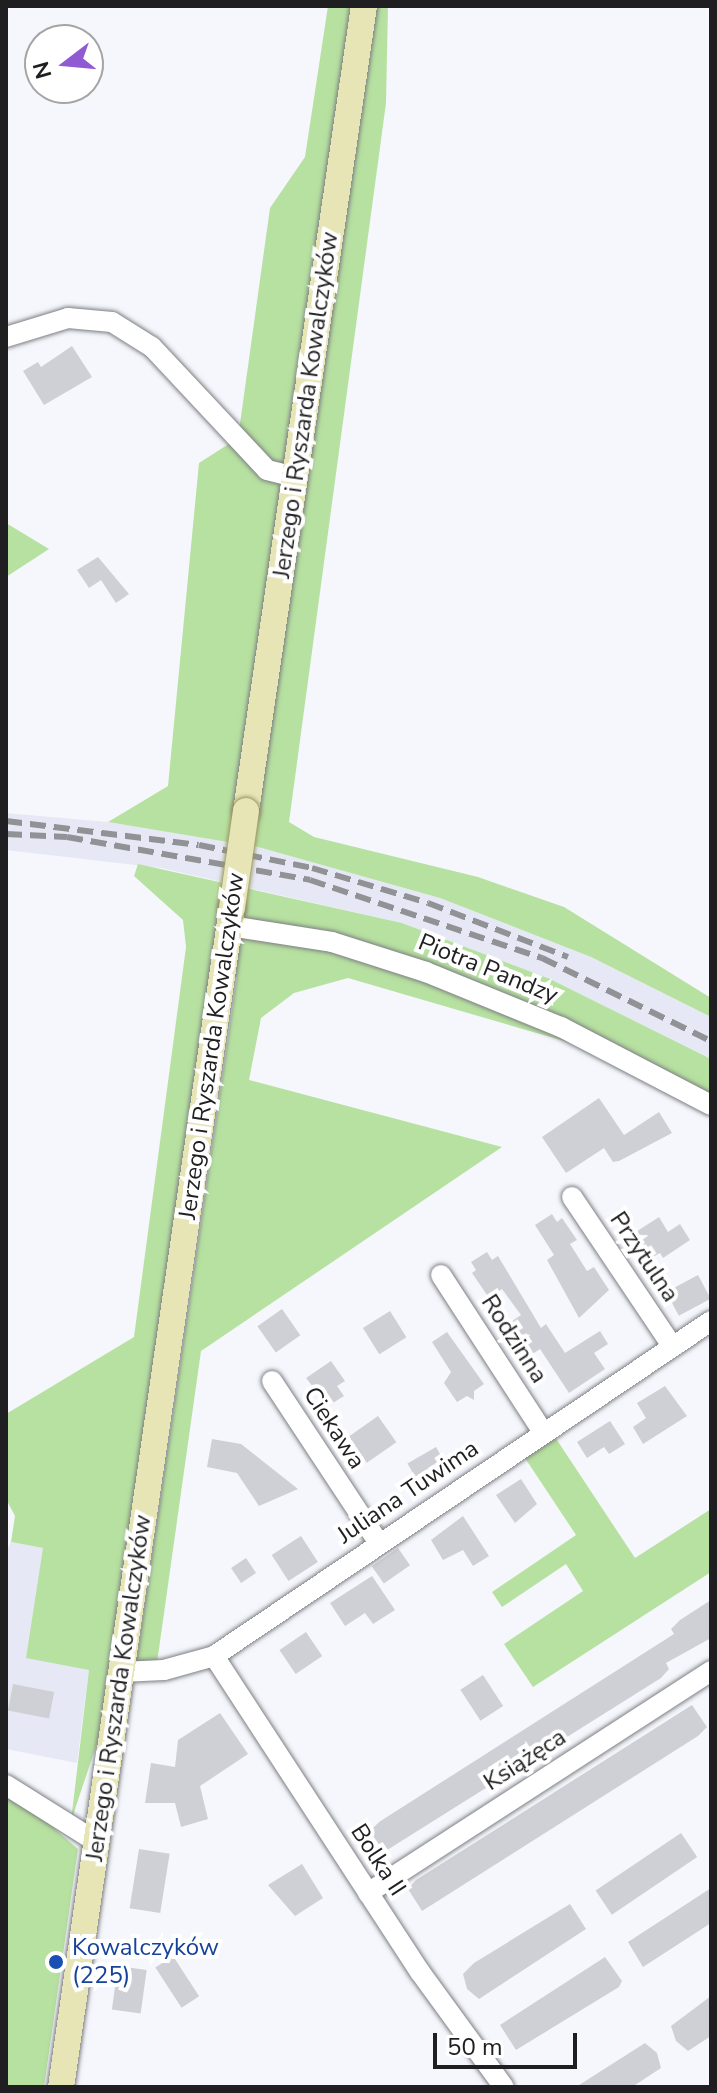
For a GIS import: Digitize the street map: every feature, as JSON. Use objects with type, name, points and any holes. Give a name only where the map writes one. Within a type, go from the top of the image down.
[{"type":"main road","name":"Jerzego i Ryszarda Kowalczyków","points":[[61,2087],[364,6]]},
{"type":"street","points":[[6,337],[68,318],[112,322],[152,347],[267,470],[296,477]]},
{"type":"street","name":"Piotra Pandzy","points":[[231,917],[332,942],[426,972],[561,1027],[711,1105]]},
{"type":"street","name":"Przytulna","points":[[572,1197],[672,1346]]},
{"type":"street","name":"Rodzinna","points":[[441,1275],[543,1432]]},
{"type":"street","name":"Juliana Tuwima","points":[[121,1672],[164,1670],[214,1656],[711,1321]]},
{"type":"street","name":"Ciekawa","points":[[272,1381],[379,1543]]},
{"type":"street","name":"Bolka II","points":[[214,1656],[368,1893],[504,2087]]},
{"type":"street","name":"Książęca","points":[[368,1893],[711,1671]]},
{"type":"street","points":[[6,1785],[97,1842]]},
{"type":"shaded area","points":[[6,813],[108,822],[258,847],[440,898],[591,957],[711,1017],[711,1059],[550,979],[402,923],[161,868],[6,850]]},
{"type":"shaded area","points":[[11,1542],[43,1548],[89,1670],[77,1763],[6,1749],[6,1552]]},
{"type":"green space","points":[[328,6],[388,6],[386,103],[289,822],[314,837],[478,877],[564,907],[711,998],[711,1017],[591,957],[440,898],[258,847],[108,822],[168,786],[199,463],[238,438],[270,208],[305,157]]},
{"type":"green space","points":[[6,523],[49,549],[6,577]]},
{"type":"green space","points":[[138,864],[402,923],[550,979],[711,1059],[711,1105],[629,1060],[348,978],[294,993],[261,1018],[249,1080],[502,1147],[201,1351],[156,1670],[135,1672],[237,977],[222,980],[121,1672],[71,1821],[89,1670],[26,1658],[43,1548],[11,1542],[15,1516],[6,1499],[6,1414],[134,1337],[186,947],[183,920],[134,876]]},
{"type":"green space","points":[[549,1428],[635,1558],[711,1509],[711,1572],[533,1687],[504,1644],[583,1591],[566,1564],[502,1607],[492,1592],[576,1535],[519,1449]]},
{"type":"green space","points":[[6,1787],[78,1849],[44,2087],[6,2087]]},
{"type":"building","points":[[72,346],[92,377],[44,405],[23,371],[38,362],[41,367]]},
{"type":"building","points":[[98,557],[129,594],[116,603],[101,580],[89,588],[77,570]]},
{"type":"building","points":[[599,1098],[624,1135],[659,1112],[672,1133],[619,1161],[613,1162],[604,1148],[566,1173],[542,1137]]},
{"type":"building","points":[[552,1214],[557,1222],[562,1218],[577,1240],[570,1244],[587,1271],[594,1267],[609,1290],[579,1318],[547,1260],[554,1255],[535,1225]]},
{"type":"building","points":[[659,1217],[668,1232],[680,1224],[690,1240],[663,1258],[660,1253],[648,1260],[631,1235]]},
{"type":"building","points":[[487,1252],[492,1260],[498,1256],[541,1328],[546,1324],[565,1353],[600,1331],[608,1344],[594,1353],[605,1369],[569,1393],[540,1349],[528,1357],[506,1325],[521,1315],[502,1289],[489,1298],[472,1273],[476,1270],[471,1262]]},
{"type":"building","points":[[698,1275],[711,1299],[679,1316],[666,1292]]},
{"type":"building","points":[[282,1309],[300,1335],[276,1352],[257,1326]]},
{"type":"building","points":[[390,1311],[406,1337],[379,1354],[363,1328]]},
{"type":"building","points":[[447,1332],[484,1384],[474,1391],[474,1400],[467,1396],[457,1402],[444,1383],[451,1372],[432,1342]]},
{"type":"building","points":[[331,1361],[345,1381],[337,1386],[344,1396],[328,1406],[306,1378]]},
{"type":"building","points":[[665,1386],[687,1416],[643,1444],[633,1427],[646,1418],[637,1403]]},
{"type":"building","points":[[378,1416],[396,1442],[367,1463],[349,1437]]},
{"type":"building","points":[[610,1421],[625,1444],[609,1454],[604,1447],[587,1458],[577,1442]]},
{"type":"building","points":[[212,1439],[241,1444],[298,1489],[259,1506],[237,1473],[207,1467]]},
{"type":"building","points":[[436,1447],[450,1471],[421,1488],[407,1464]]},
{"type":"building","points":[[521,1479],[537,1504],[515,1523],[496,1495]]},
{"type":"building","points":[[463,1516],[489,1556],[473,1566],[463,1550],[443,1560],[431,1540]]},
{"type":"building","points":[[301,1536],[318,1562],[289,1581],[272,1555]]},
{"type":"building","points":[[398,1548],[410,1565],[384,1584],[372,1566]]},
{"type":"building","points":[[246,1558],[256,1573],[241,1583],[231,1568]]},
{"type":"building","points":[[372,1576],[395,1610],[373,1624],[365,1613],[345,1626],[330,1603]]},
{"type":"building","points":[[711,1600],[711,1638],[666,1663],[669,1669],[661,1678],[384,1852],[370,1831],[379,1822],[674,1634],[671,1629],[680,1620]]},
{"type":"building","points":[[306,1632],[322,1656],[296,1674],[279,1650]]},
{"type":"building","points":[[483,1675],[503,1706],[481,1721],[460,1690]]},
{"type":"building","points":[[13,1684],[54,1692],[49,1719],[8,1711]]},
{"type":"building","points":[[692,1705],[707,1727],[698,1736],[422,1911],[408,1889],[416,1880]]},
{"type":"building","points":[[220,1713],[248,1754],[200,1786],[208,1819],[181,1827],[175,1803],[145,1803],[151,1763],[175,1767],[178,1740]]},
{"type":"building","points":[[681,1833],[697,1857],[612,1915],[596,1891]]},
{"type":"building","points":[[139,1849],[170,1854],[160,1913],[130,1908]]},
{"type":"building","points":[[302,1864],[323,1898],[295,1916],[268,1885]]},
{"type":"building","points":[[711,1888],[711,1923],[643,1967],[628,1942]]},
{"type":"building","points":[[570,1904],[586,1929],[479,1999],[467,1989],[463,1974],[474,1963]]},
{"type":"building","points":[[173,1956],[199,1996],[182,2008],[155,1967]]},
{"type":"building","points":[[605,1957],[622,1981],[619,1987],[516,2050],[500,2025]]},
{"type":"building","points":[[118,1966],[147,1970],[141,2014],[112,2010]]},
{"type":"building","points":[[711,1996],[711,2036],[688,2051],[676,2041],[671,2026]]},
{"type":"building","points":[[645,2043],[657,2053],[661,2068],[632,2087],[576,2087]]},
{"type":"railway","points":[[6,821],[199,845],[312,868],[428,903],[568,957]]},
{"type":"railway","points":[[6,834],[67,837],[310,880],[542,958],[711,1041]]},
{"type":"place","name":"Kowalczyków (225)","points":[[56,1962]]}]
